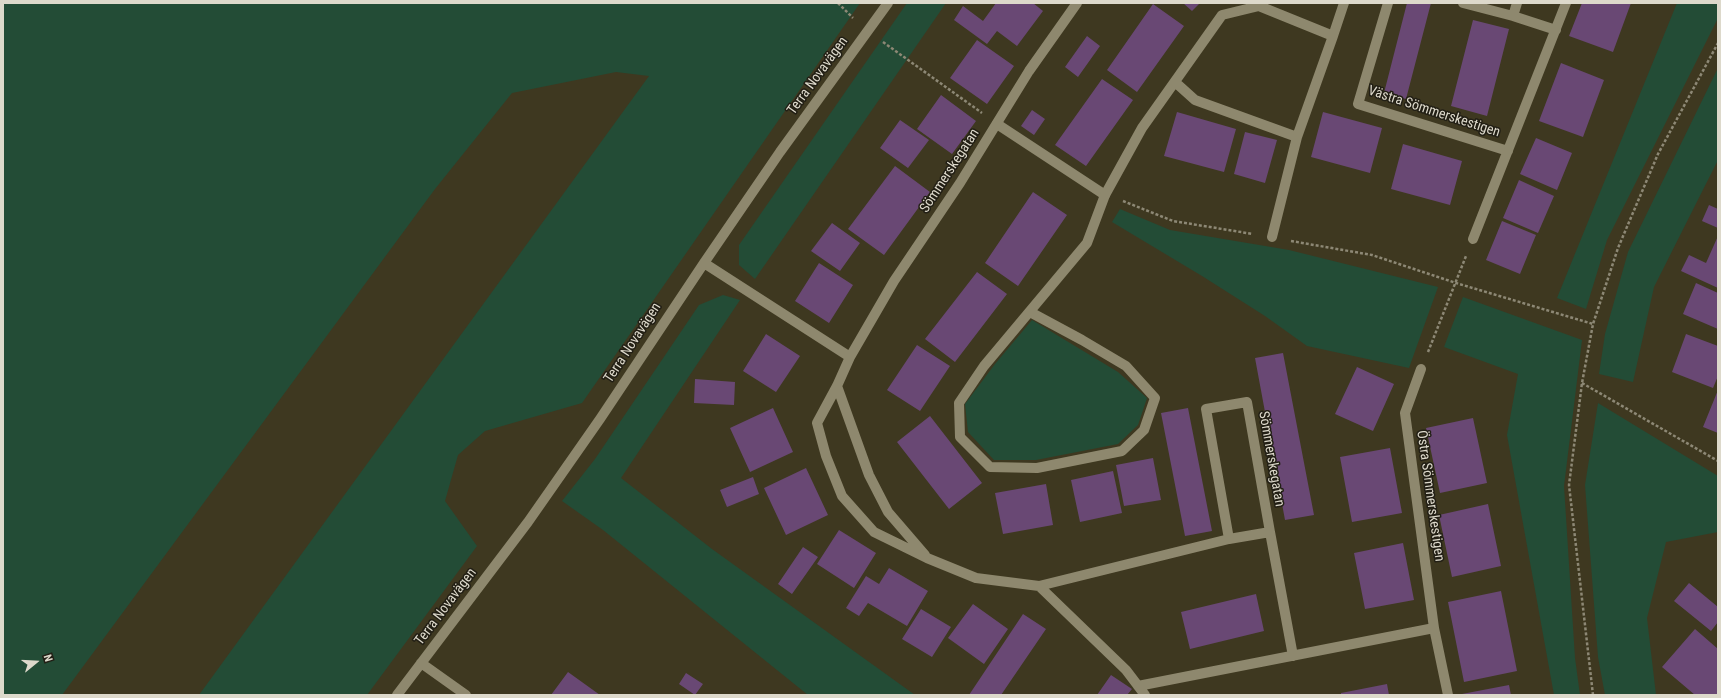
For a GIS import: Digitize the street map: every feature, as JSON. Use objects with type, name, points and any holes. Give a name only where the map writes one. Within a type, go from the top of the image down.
[{"type":"street","name":"Terra Novavägen","points":[[397,695],[528,522],[600,419],[780,152],[888,3]]},
{"type":"street","name":"Sömmerskegatan","points":[[1077,3],[1029,71],[960,183],[894,281],[850,357],[837,386],[816,423],[826,456],[842,496],[874,532],[927,558],[976,578],[1039,586],[1229,539],[1270,532],[1247,402],[1206,409],[1229,539]]},
{"type":"street","points":[[1272,237],[1296,137],[1334,36],[1344,3]]},
{"type":"street","name":"Västra Sömmerskestigen","points":[[1388,3],[1358,104],[1508,151]]},
{"type":"street","points":[[1463,3],[1513,16],[1556,30]]},
{"type":"street","points":[[1513,16],[1517,3]]},
{"type":"street","name":"Västra Sömmerskestigen","points":[[1473,239],[1566,3]]},
{"type":"street","points":[[1030,312],[1126,366],[1155,398],[1144,430],[1122,451],[1037,468],[990,467],[960,437],[959,403],[984,366],[1087,243],[1105,194],[1142,128],[1222,15],[1259,6],[1334,36]]},
{"type":"street","points":[[1175,82],[1195,100],[1296,137]]},
{"type":"street","points":[[997,124],[1105,194]]},
{"type":"street","points":[[704,263],[850,357]]},
{"type":"street","name":"Östra Sömmerskestigen","points":[[1421,369],[1405,414],[1434,628],[1448,695]]},
{"type":"street","name":"Sömmerskegatan","points":[[837,386],[869,475],[888,512],[927,558]]},
{"type":"street","points":[[1270,532],[1293,656]]},
{"type":"street","points":[[1039,586],[1126,670],[1145,695]]},
{"type":"street","points":[[1138,686],[1434,628]]},
{"type":"street","points":[[421,663],[466,695]]},
{"type":"path","points":[[868,31],[997,124]]},
{"type":"path","points":[[1593,695],[1569,485],[1582,383],[1593,324],[1618,248],[1658,154],[1718,43]]},
{"type":"path","points":[[1105,194],[1173,221],[1372,255],[1456,283],[1593,324]]},
{"type":"path","points":[[1421,369],[1473,239]]},
{"type":"path","points":[[1582,383],[1718,461]]},
{"type":"green space","points":[[3,3],[860,3],[582,403],[485,431],[458,455],[445,501],[477,546],[367,695],[199,695],[649,76],[616,72],[512,93],[435,189],[62,695],[3,695]]},
{"type":"green space","points":[[907,3],[946,3],[755,279],[739,265],[739,245]]},
{"type":"green space","points":[[1677,3],[1718,3],[1718,18],[1607,240],[1586,309],[1557,298]]},
{"type":"green space","points":[[1718,68],[1718,160],[1654,287],[1633,382],[1599,374],[1605,334],[1628,252]]},
{"type":"green space","points":[[1120,209],[1170,230],[1289,250],[1438,287],[1409,368],[1307,346],[1265,316],[1112,222]]},
{"type":"green space","points":[[723,295],[740,300],[621,478],[712,549],[915,695],[808,695],[603,530],[562,501],[595,459],[699,305]]},
{"type":"green space","points":[[1463,297],[1582,340],[1564,486],[1575,658],[1580,695],[1554,695],[1507,435],[1518,374],[1444,347]]},
{"type":"green space","points":[[1032,320],[1118,372],[1147,398],[1138,425],[1118,444],[1036,460],[994,460],[968,432],[965,404],[995,364]]},
{"type":"green space","points":[[1598,403],[1718,476],[1718,532],[1666,542],[1647,618],[1656,695],[1605,695],[1598,657],[1585,485]]},
{"type":"building","points":[[996,3],[1033,3],[1043,11],[1017,46],[997,31],[987,44],[954,20],[963,6],[983,21]]},
{"type":"building","points":[[1183,3],[1200,3],[1192,11]]},
{"type":"building","points":[[1407,3],[1431,3],[1406,99],[1384,93]]},
{"type":"building","points":[[1582,3],[1631,3],[1613,52],[1569,36]]},
{"type":"building","points":[[1153,4],[1184,26],[1137,92],[1107,70]]},
{"type":"building","points":[[1473,20],[1509,29],[1487,116],[1451,106]]},
{"type":"building","points":[[1087,36],[1100,46],[1078,77],[1065,67]]},
{"type":"building","points":[[977,40],[1014,66],[987,104],[950,78]]},
{"type":"building","points":[[1561,63],[1604,80],[1583,137],[1539,121]]},
{"type":"building","points":[[1102,79],[1133,100],[1086,166],[1055,145]]},
{"type":"building","points":[[941,95],[976,121],[952,154],[917,129]]},
{"type":"building","points":[[1032,110],[1045,119],[1034,135],[1021,126]]},
{"type":"building","points":[[1177,112],[1236,129],[1224,172],[1164,156]]},
{"type":"building","points":[[1323,112],[1382,128],[1370,173],[1311,157]]},
{"type":"building","points":[[900,120],[929,140],[908,168],[880,148]]},
{"type":"building","points":[[1245,132],[1277,140],[1265,183],[1234,174]]},
{"type":"building","points":[[1536,138],[1572,153],[1557,190],[1520,174]]},
{"type":"building","points":[[1403,144],[1462,161],[1450,205],[1391,189]]},
{"type":"building","points":[[895,166],[930,192],[884,255],[848,229]]},
{"type":"building","points":[[1519,180],[1554,196],[1538,233],[1503,218]]},
{"type":"building","points":[[1033,192],[1067,215],[1018,286],[985,263]]},
{"type":"building","points":[[1709,205],[1718,209],[1718,228],[1702,221]]},
{"type":"building","points":[[1502,221],[1536,235],[1520,274],[1486,260]]},
{"type":"building","points":[[832,223],[860,243],[840,271],[811,251]]},
{"type":"building","points":[[1718,236],[1718,288],[1681,271],[1689,255],[1706,263]]},
{"type":"building","points":[[819,263],[853,285],[829,323],[795,301]]},
{"type":"building","points":[[977,272],[1007,294],[955,362],[925,339]]},
{"type":"building","points":[[1696,283],[1718,293],[1718,329],[1683,314]]},
{"type":"building","points":[[766,334],[800,356],[776,392],[743,371]]},
{"type":"building","points":[[1686,334],[1718,346],[1718,376],[1713,388],[1672,372]]},
{"type":"building","points":[[917,345],[950,366],[920,411],[887,390]]},
{"type":"building","points":[[1283,353],[1314,515],[1285,520],[1255,358]]},
{"type":"building","points":[[1357,367],[1394,384],[1373,431],[1335,414]]},
{"type":"building","points":[[695,379],[735,382],[734,405],[694,403]]},
{"type":"building","points":[[1718,390],[1718,433],[1703,427]]},
{"type":"building","points":[[773,408],[793,452],[750,472],[730,428]]},
{"type":"building","points":[[1188,408],[1212,531],[1185,536],[1161,413]]},
{"type":"building","points":[[930,416],[982,483],[949,509],[897,442]]},
{"type":"building","points":[[1473,418],[1487,483],[1440,493],[1426,428]]},
{"type":"building","points":[[1390,448],[1402,513],[1352,522],[1340,457]]},
{"type":"building","points":[[1153,458],[1161,500],[1124,506],[1116,465]]},
{"type":"building","points":[[806,468],[828,515],[786,535],[764,488]]},
{"type":"building","points":[[1113,471],[1122,513],[1080,522],[1071,480]]},
{"type":"building","points":[[753,477],[759,494],[727,507],[720,490]]},
{"type":"building","points":[[1046,484],[1053,525],[1003,534],[995,493]]},
{"type":"building","points":[[1488,504],[1501,566],[1452,577],[1439,515]]},
{"type":"building","points":[[839,530],[876,553],[854,588],[817,564]]},
{"type":"building","points":[[1403,543],[1414,600],[1365,609],[1354,553]]},
{"type":"building","points":[[803,547],[818,557],[792,594],[778,584]]},
{"type":"building","points":[[889,568],[928,591],[907,626],[868,603],[859,616],[846,608],[866,576],[879,584]]},
{"type":"building","points":[[1689,583],[1718,607],[1718,622],[1711,631],[1674,601]]},
{"type":"building","points":[[1501,591],[1517,671],[1464,682],[1448,602]]},
{"type":"building","points":[[1256,594],[1264,631],[1190,649],[1181,612]]},
{"type":"building","points":[[973,604],[1008,629],[984,664],[948,638]]},
{"type":"building","points":[[921,609],[951,627],[932,657],[902,639]]},
{"type":"building","points":[[1023,614],[1046,629],[1001,695],[969,695]]},
{"type":"building","points":[[1695,629],[1718,649],[1718,695],[1695,695],[1662,667]]},
{"type":"building","points":[[568,672],[600,695],[551,695]]},
{"type":"building","points":[[686,673],[703,684],[695,695],[679,684]]},
{"type":"building","points":[[1111,675],[1132,689],[1127,695],[1097,695]]},
{"type":"building","points":[[1387,684],[1389,695],[1341,695],[1341,693]]},
{"type":"building","points":[[1509,685],[1511,695],[1462,695],[1462,694]]}]
